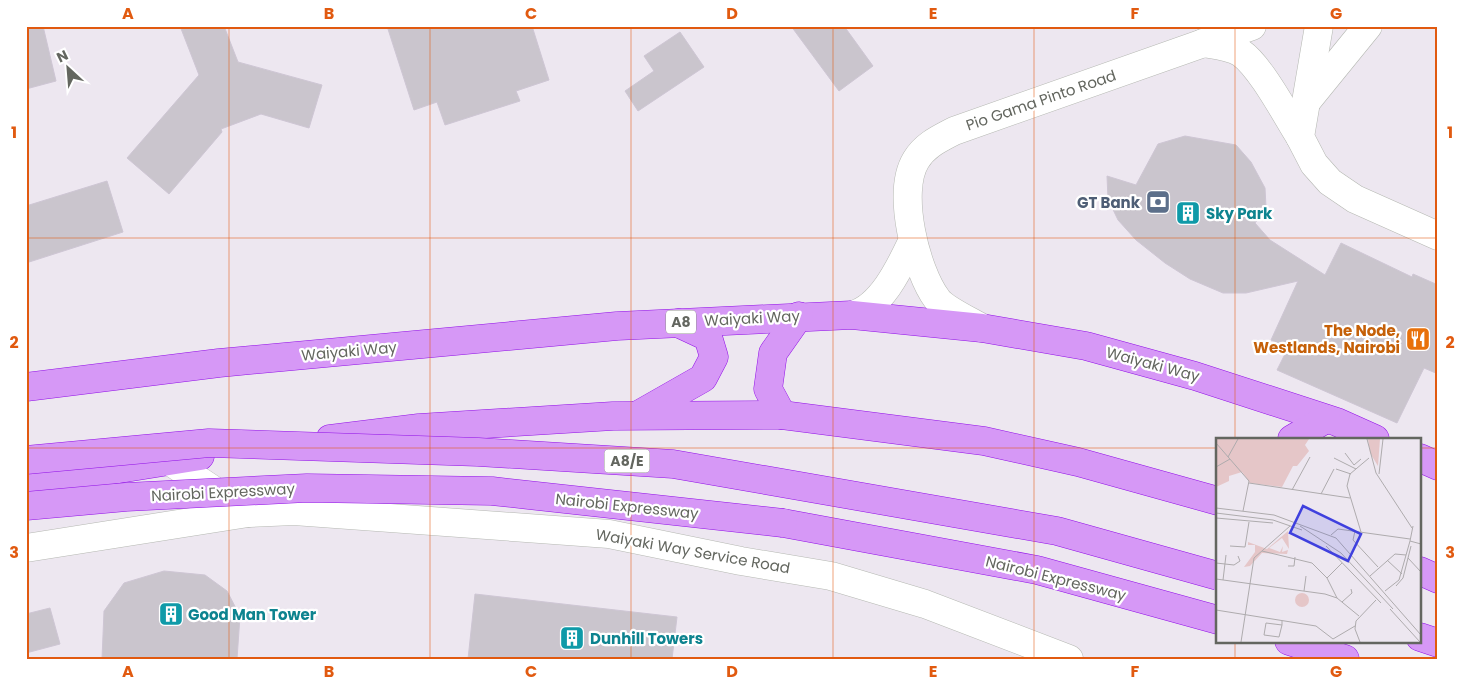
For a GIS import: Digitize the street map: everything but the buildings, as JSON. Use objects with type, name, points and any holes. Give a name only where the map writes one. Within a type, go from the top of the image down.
[{"type":"highway","name":"Waiyaki Way","points":[[26,387],[228,362],[617,326],[852,315],[982,328],[1086,346],[1195,376],[1326,419],[1373,438]]},
{"type":"highway","points":[[782,414],[768,389],[773,353],[799,316]]},
{"type":"highway","points":[[636,416],[703,378],[714,356],[708,338],[676,322]]},
{"type":"highway","points":[[26,484],[168,460],[419,428],[636,416],[782,414],[984,440],[1078,462],[1216,500]]},
{"type":"highway","points":[[1294,438],[1326,419]]},
{"type":"highway","name":"A8/E","points":[[26,460],[208,443],[478,452],[673,464],[1057,531],[1216,575]]},
{"type":"highway","points":[[1422,459],[1438,466]]},
{"type":"highway","name":"Nairobi Expressway","points":[[26,506],[126,497],[307,488],[492,491],[783,523],[1037,570],[1216,619]]},
{"type":"highway","points":[[1422,572],[1438,579]]},
{"type":"highway","points":[[1422,638],[1438,643]]},
{"type":"highway","points":[[1293,642],[1345,659]]},
{"type":"street","name":"Pio Gama Pinto Road","points":[[982,328],[938,301],[928,284],[912,242],[910,180],[915,161],[931,143],[954,131],[1252,26]]},
{"type":"street","points":[[1300,137],[1319,26]]},
{"type":"street","points":[[1307,101],[1368,26]]},
{"type":"street","points":[[1203,43],[1229,48],[1242,54],[1271,90],[1314,164],[1330,182],[1355,199],[1438,236]]},
{"type":"street","name":"Pio Gama Pinto Road","points":[[852,315],[866,308],[889,284],[899,269],[912,242]]},
{"type":"street","points":[[168,460],[248,513]]},
{"type":"street","name":"Waiyaki Way Service Road","points":[[26,548],[248,513],[294,511],[609,534],[741,561],[831,576],[925,604],[1069,659]]},
{"type":"place","name":"GT Bank","points":[[1158,202]]},
{"type":"place","name":"Sky Park","points":[[1188,213]]},
{"type":"place","name":"The Node, Westlands, Nairobi","points":[[1418,339]]},
{"type":"place","name":"Good Man Tower","points":[[171,614]]},
{"type":"place","name":"Dunhill Towers","points":[[572,638]]}]
